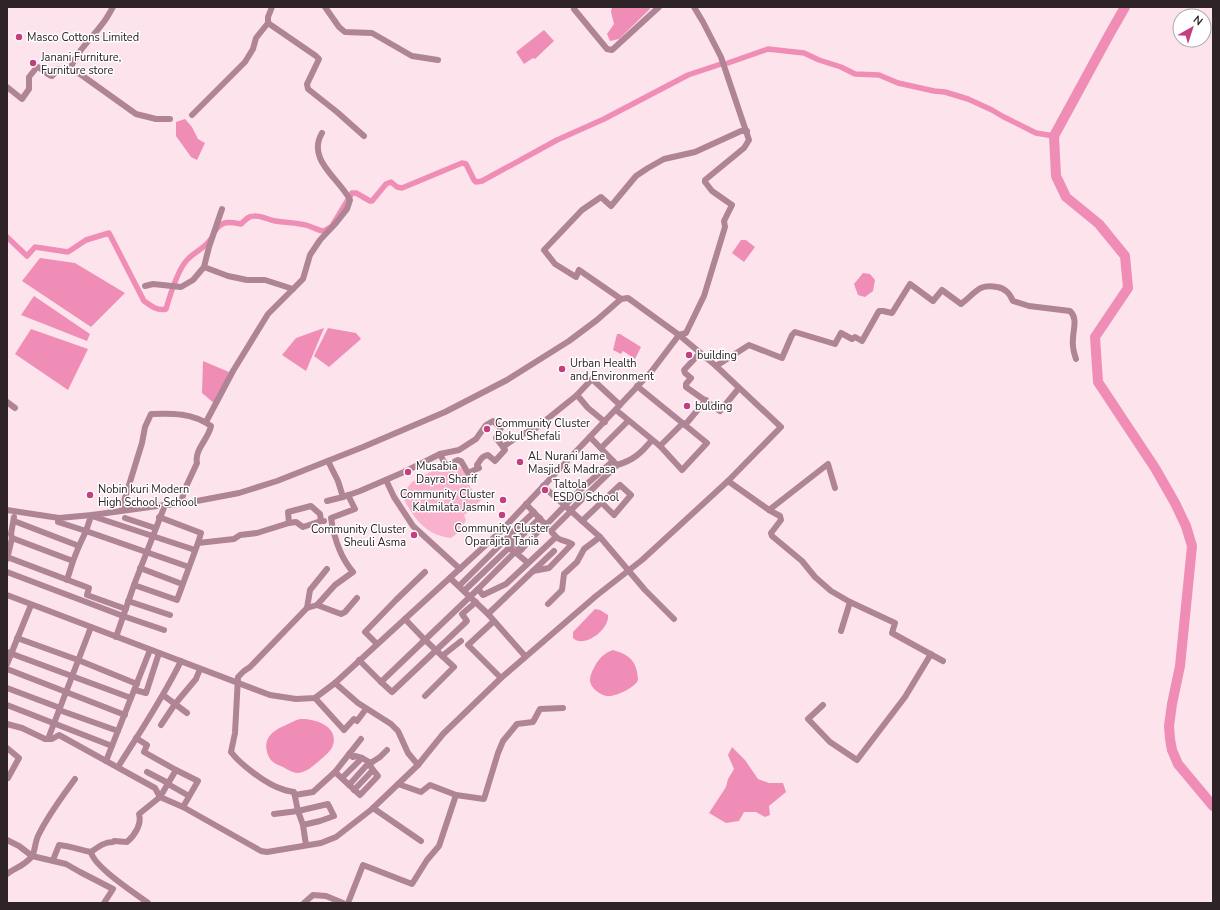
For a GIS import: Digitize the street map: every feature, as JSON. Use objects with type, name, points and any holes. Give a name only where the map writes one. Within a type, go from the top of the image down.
[{"type":"street","points":[[7,87],[22,99],[29,88],[29,77],[37,67],[42,69],[50,76],[52,76],[58,69],[67,72],[104,22],[113,7]]},
{"type":"street","points":[[192,115],[245,62],[253,49],[256,38],[268,23],[268,17],[272,7]]},
{"type":"street","points":[[325,7],[338,27],[345,32],[374,34],[412,56],[438,60]]},
{"type":"street","points":[[574,9],[607,49],[612,50],[659,7]]},
{"type":"street","points":[[7,596],[270,695],[296,699],[315,698],[335,683],[501,531],[637,386],[652,372],[679,335],[686,333],[704,296],[725,227],[724,221],[732,205],[712,191],[705,180],[744,148],[749,140],[721,57],[704,22],[694,7]]},
{"type":"street","points":[[268,23],[319,59],[308,84],[308,89],[364,136]]},
{"type":"street","points":[[70,69],[80,74],[136,114],[170,119]]},
{"type":"street","points":[[622,299],[580,270],[576,277],[555,264],[544,250],[582,210],[601,197],[611,206],[636,176],[648,168],[664,159],[695,152],[741,131],[747,131]]},
{"type":"street","points":[[206,422],[233,371],[268,314],[303,279],[310,255],[347,209],[350,200],[346,191],[332,177],[317,151],[317,141],[322,133]]},
{"type":"street","points":[[145,286],[153,284],[181,287],[193,280],[204,267],[222,209]]},
{"type":"street","points":[[204,267],[228,276],[248,280],[265,280],[293,289]]},
{"type":"street","points":[[716,366],[749,345],[782,358],[792,335],[795,332],[835,344],[841,333],[853,339],[854,337],[861,340],[879,311],[883,310],[892,313],[910,284],[933,301],[942,290],[961,304],[978,289],[987,285],[1001,287],[1010,294],[1013,301],[1029,306],[1070,311],[1073,313],[1074,317],[1074,331],[1072,339],[1076,359]]},
{"type":"street","points":[[7,510],[59,518],[91,515],[181,504],[239,493],[277,481],[444,412],[507,380],[569,341],[622,299],[628,298],[679,335],[716,366],[781,427],[728,481],[628,571],[596,596],[501,678],[444,734],[418,765],[374,808],[336,837],[321,843],[267,852],[261,851],[183,807],[160,797],[155,788],[59,735],[52,739],[48,739],[22,728],[7,724]]},
{"type":"street","points":[[700,354],[684,370],[685,373],[691,378],[686,386],[717,410],[721,411],[739,388]]},
{"type":"street","points":[[503,447],[517,437],[536,428],[577,394],[592,379],[628,421],[660,446],[682,470],[707,443],[637,386]]},
{"type":"street","points":[[577,394],[588,408],[604,422]]},
{"type":"street","points":[[660,446],[684,424],[706,400]]},
{"type":"street","points":[[7,402],[15,408]]},
{"type":"street","points":[[121,511],[142,443],[145,426],[151,414],[176,413],[191,416],[206,422],[211,427],[196,458],[198,463],[184,491],[181,504]]},
{"type":"street","points":[[327,501],[346,496],[386,480],[440,454],[459,450],[476,439],[486,425],[493,421],[501,428],[496,438],[505,450],[495,461],[488,455],[484,456],[477,465],[479,468],[468,473],[458,460],[446,466],[440,454]]},
{"type":"street","points":[[601,448],[628,421]]},
{"type":"street","points":[[590,437],[615,463]]},
{"type":"street","points":[[381,682],[467,593],[515,549],[615,463],[627,462],[639,455],[652,440]]},
{"type":"street","points":[[306,845],[303,825],[293,791],[281,789],[268,782],[238,760],[231,752],[235,733],[238,677],[250,667],[307,608],[317,605],[335,585],[353,572],[346,564],[334,535],[331,518],[355,509],[346,496],[328,461]]},
{"type":"street","points":[[551,531],[615,463]]},
{"type":"street","points":[[768,510],[828,464],[835,488]]},
{"type":"street","points":[[386,480],[394,497],[413,526],[460,569]]},
{"type":"street","points":[[728,481],[768,510],[780,516],[781,520],[771,533],[772,536],[802,562],[815,577],[831,591],[850,602],[895,623],[892,633],[943,661]]},
{"type":"street","points":[[582,521],[620,485],[631,494],[614,515],[602,503]]},
{"type":"street","points":[[543,486],[600,537],[645,590],[674,619]]},
{"type":"street","points":[[526,504],[556,537],[572,544],[550,568],[533,571]]},
{"type":"street","points":[[116,637],[164,505]]},
{"type":"street","points":[[289,523],[288,512],[311,506],[320,514],[321,520]]},
{"type":"street","points":[[14,511],[14,521],[10,535],[7,558],[89,588],[87,595],[126,609]]},
{"type":"street","points":[[459,586],[534,512]]},
{"type":"street","points":[[67,580],[91,515]]},
{"type":"street","points":[[91,515],[195,550]]},
{"type":"street","points":[[134,585],[177,600],[201,533],[159,517]]},
{"type":"street","points":[[59,518],[58,522],[189,567]]},
{"type":"street","points":[[125,518],[155,528]]},
{"type":"street","points":[[467,593],[478,589],[515,549],[540,518]]},
{"type":"street","points":[[198,542],[234,539],[240,535],[257,533],[289,523],[296,522],[303,527],[321,520],[331,521]]},
{"type":"street","points":[[14,521],[79,546]]},
{"type":"street","points":[[10,535],[73,561]]},
{"type":"street","points":[[508,537],[515,549],[528,563]]},
{"type":"street","points":[[478,589],[483,595],[506,584],[556,537]]},
{"type":"street","points":[[548,604],[562,590],[564,574],[577,562],[584,549],[600,537]]},
{"type":"street","points":[[488,614],[554,551]]},
{"type":"street","points":[[140,568],[182,584]]},
{"type":"street","points":[[307,608],[310,590],[327,569]]},
{"type":"street","points":[[7,572],[164,630]]},
{"type":"street","points":[[377,644],[365,632],[425,572]]},
{"type":"street","points":[[450,578],[488,614],[526,656]]},
{"type":"street","points":[[317,605],[341,614],[345,612],[357,598]]},
{"type":"street","points":[[128,602],[170,615]]},
{"type":"street","points":[[359,660],[392,692],[467,621],[462,614],[476,602]]},
{"type":"street","points":[[841,631],[850,602]]},
{"type":"street","points":[[7,664],[9,653],[31,605]]},
{"type":"street","points":[[405,619],[442,656],[456,666],[425,696]]},
{"type":"street","points":[[494,621],[468,645],[501,678]]},
{"type":"street","points":[[48,739],[91,627]]},
{"type":"street","points":[[17,638],[78,660],[146,693],[159,653]]},
{"type":"street","points":[[442,656],[461,641]]},
{"type":"street","points":[[106,760],[150,650]]},
{"type":"street","points":[[9,653],[131,698]]},
{"type":"street","points":[[823,704],[808,719],[830,742],[858,760],[905,697],[931,654]]},
{"type":"street","points":[[118,767],[163,695],[181,661]]},
{"type":"street","points":[[161,725],[175,704],[196,679],[200,669]]},
{"type":"street","points":[[7,670],[125,715]]},
{"type":"street","points":[[335,683],[358,704],[391,724],[398,731],[408,753],[418,765]]},
{"type":"street","points":[[7,688],[118,731]]},
{"type":"street","points":[[163,695],[187,713]]},
{"type":"street","points":[[315,698],[344,730],[354,719],[357,721],[366,709]]},
{"type":"street","points":[[7,705],[112,746]]},
{"type":"street","points":[[398,784],[421,792],[430,785],[456,795],[484,799],[503,741],[517,724],[533,722],[540,710],[562,708]]},
{"type":"street","points":[[136,738],[147,745],[144,752],[198,781],[183,807]]},
{"type":"street","points":[[295,795],[313,792],[335,772],[361,739]]},
{"type":"street","points":[[7,748],[19,758],[8,778]]},
{"type":"street","points":[[351,787],[388,750]]},
{"type":"street","points":[[335,772],[360,795],[377,778],[378,776],[371,766],[362,758],[355,756],[353,757],[349,754]]},
{"type":"street","points":[[342,778],[362,758]]},
{"type":"street","points":[[53,860],[59,844],[91,852],[109,842],[127,842],[139,826],[141,821],[139,814],[160,797],[176,770]]},
{"type":"street","points":[[147,772],[189,796]]},
{"type":"street","points":[[7,874],[25,863],[32,856],[38,835],[75,779]]},
{"type":"street","points":[[348,903],[362,864],[412,884],[427,860],[439,846],[456,795]]},
{"type":"street","points":[[274,814],[298,811],[328,804],[337,814],[320,821],[303,825]]},
{"type":"street","points":[[374,808],[420,841]]},
{"type":"street","points":[[7,840],[19,846],[32,856],[66,864],[113,889],[104,903]]},
{"type":"street","points":[[91,852],[92,857],[105,870],[148,903]]},
{"type":"street","points":[[304,903],[313,895],[326,896],[343,903]]},
{"type":"shaded area","points":[[612,7],[649,7],[650,9],[619,39],[610,41],[607,34],[614,24],[611,12]]},
{"type":"shaded area","points":[[544,30],[554,41],[535,59],[533,58],[524,64],[516,52]]},
{"type":"shaded area","points":[[185,119],[192,127],[198,139],[205,143],[197,160],[191,157],[176,136],[176,122]]},
{"type":"shaded area","points":[[741,240],[746,240],[755,247],[744,262],[732,253]]},
{"type":"shaded area","points":[[40,258],[75,263],[125,293],[91,327],[22,281]]},
{"type":"shaded area","points":[[863,273],[870,274],[875,280],[873,291],[865,297],[858,295],[854,284]]},
{"type":"shaded area","points":[[34,296],[90,334],[87,341],[21,315]]},
{"type":"shaded area","points":[[324,328],[306,371],[282,355],[296,338]]},
{"type":"shaded area","points":[[328,328],[356,333],[361,339],[329,367],[314,356]]},
{"type":"shaded area","points":[[31,329],[88,349],[68,390],[15,354]]},
{"type":"shaded area","points":[[617,334],[620,334],[641,347],[635,359],[623,351],[621,354],[613,350]]},
{"type":"shaded area","points":[[203,361],[229,372],[215,404],[202,393]]},
{"type":"shaded area","points":[[459,467],[466,472],[469,486],[482,499],[464,515],[466,520],[460,531],[451,538],[444,537],[431,532],[421,524],[404,499],[403,493],[412,482],[432,471],[436,470],[444,472]]},
{"type":"shaded area","points":[[595,609],[608,615],[608,620],[605,626],[595,636],[589,639],[578,641],[573,638],[573,632]]},
{"type":"shaded area","points":[[613,650],[624,654],[633,661],[638,680],[626,691],[613,696],[607,696],[594,689],[590,678],[599,659]]},
{"type":"shaded area","points":[[300,719],[312,720],[324,724],[329,728],[334,738],[331,750],[327,754],[310,768],[295,773],[272,761],[266,747],[270,735],[282,727]]},
{"type":"shaded area","points":[[732,747],[745,760],[758,779],[769,783],[783,783],[786,792],[769,806],[770,815],[765,817],[756,812],[744,812],[739,821],[726,823],[709,813],[726,787],[728,779],[734,769],[728,755]]},
{"type":"waterway","points":[[1125,7],[1054,136],[1056,176],[1066,197],[1099,224],[1125,256],[1128,288],[1095,337],[1098,382],[1155,468],[1186,526],[1192,546],[1180,666],[1169,726],[1170,739],[1172,750],[1178,764],[1213,806]]},
{"type":"waterway","points":[[728,63],[768,49],[804,53],[855,74],[879,75],[898,83],[945,92],[968,99],[1036,133],[1054,136]]},
{"type":"waterway","points":[[215,231],[223,223],[230,222],[241,224],[248,217],[252,216],[275,221],[297,223],[324,231],[332,226],[352,193],[356,193],[372,201],[386,184],[391,182],[397,187],[402,188],[462,163],[466,164],[476,182],[482,181],[557,140],[604,119],[688,75],[721,64]]},
{"type":"waterway","points":[[7,237],[27,256],[35,247],[68,252],[86,240],[109,233],[144,301],[154,308],[160,309],[166,309],[174,283],[183,265],[210,240]]},
{"type":"place","name":"Masco Cottons Limited","points":[[19,37]]},
{"type":"place","name":"Janani Furniture, Furniture store","points":[[33,63]]},
{"type":"place","name":"building","points":[[689,355]]},
{"type":"place","name":"Urban Health and Environment","points":[[562,369]]},
{"type":"place","name":"bulding","points":[[687,406]]},
{"type":"place","name":"Community Cluster Bokul Shefali","points":[[487,429]]},
{"type":"place","name":"AL Nurani Jame Masjid & Madrasa","points":[[520,462]]},
{"type":"place","name":"Musabia Dayra Sharif","points":[[408,472]]},
{"type":"place","name":"Taltola ESDO School","points":[[545,490]]},
{"type":"place","name":"Nobin kuri Modern High School, School","points":[[90,495]]},
{"type":"place","name":"Community Cluster Kalmilata Jasmin","points":[[503,500]]},
{"type":"place","name":"Community Cluster Oparajita Tania","points":[[502,515]]},
{"type":"place","name":"Community Cluster Sheuli Asma","points":[[414,535]]}]
